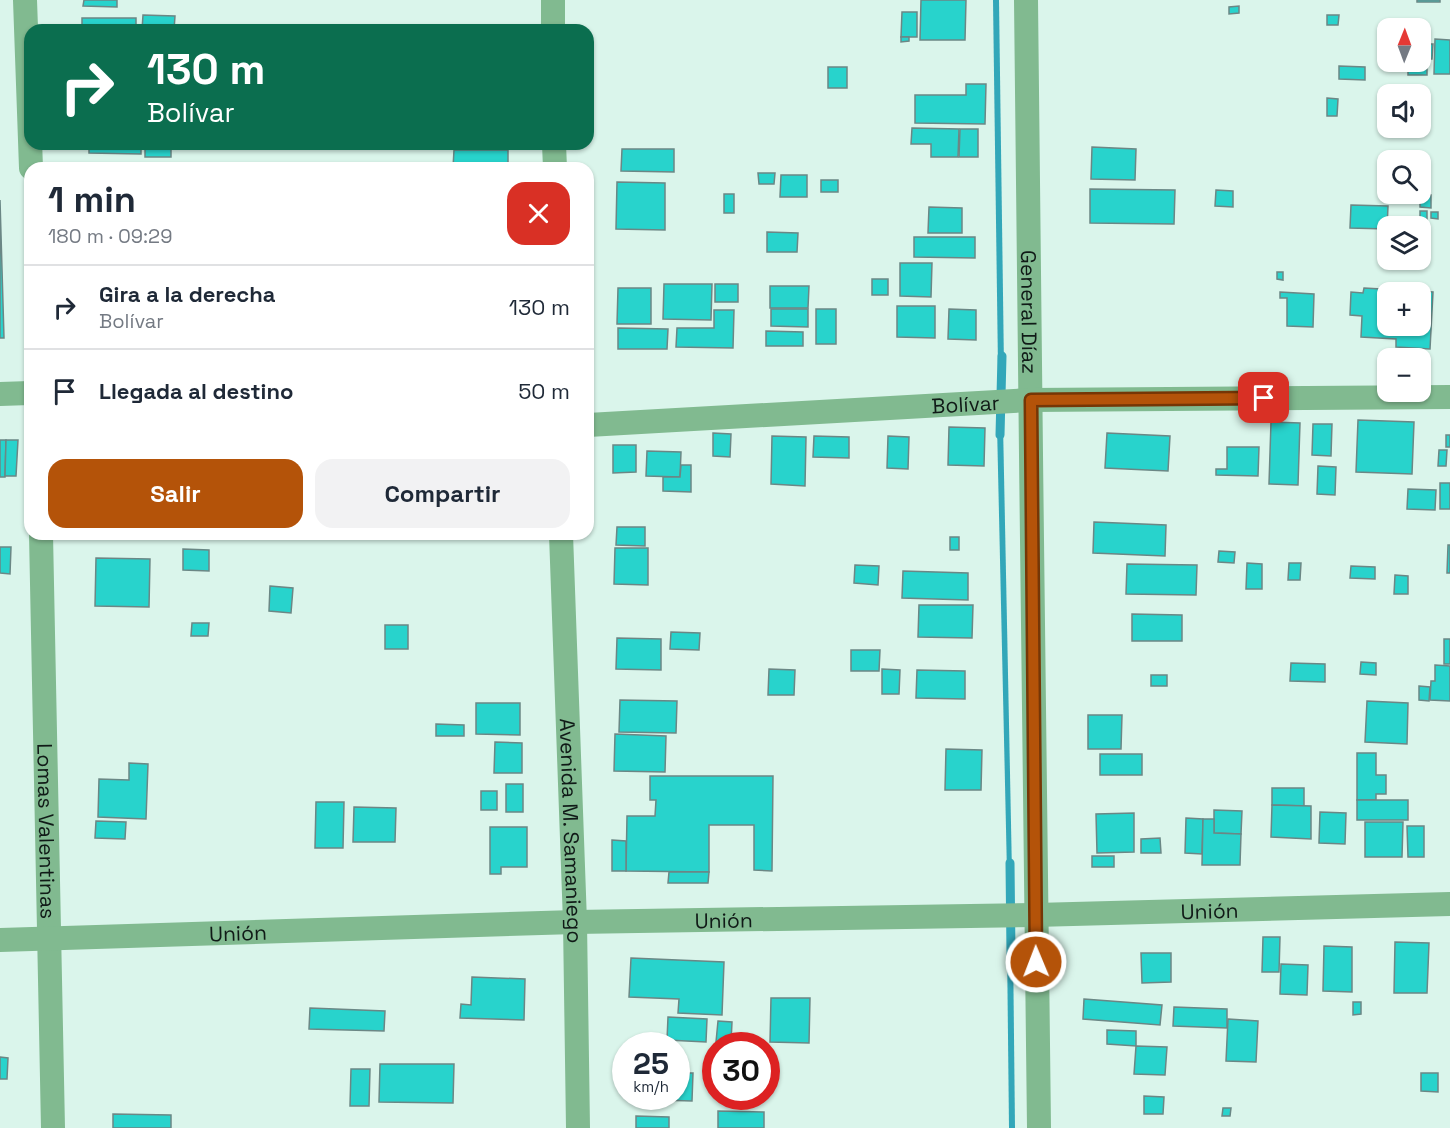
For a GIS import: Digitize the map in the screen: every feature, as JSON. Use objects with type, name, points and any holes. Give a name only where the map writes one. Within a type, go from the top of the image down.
[{"type":"street","points":[[25,0],[26,24]]},
{"type":"street","points":[[553,0],[553,24]]},
{"type":"street","name":"General Díaz","points":[[1026,0],[1031,400],[1018,915],[1038,1128]]},
{"type":"street","points":[[0,394],[24,393]]},
{"type":"street","name":"Bolívar","points":[[594,424],[1031,400],[1450,397]]},
{"type":"street","name":"Lomas Valentinas","points":[[41,540],[53,1128]]},
{"type":"street","name":"Avenida M. Samaniego","points":[[561,540],[575,922],[578,1128]]},
{"type":"street","name":"Unión","points":[[0,940],[575,922],[1018,915],[1450,904]]},
{"type":"water","points":[[993,0],[999,0],[1004,368],[998,368]]},
{"type":"water","points":[[1003,424],[1012,873],[1007,873],[997,425]]},
{"type":"water","points":[[1007,945],[1013,945],[1015,1128],[1009,1128]]},
{"type":"building","points":[[84,0],[117,0],[117,7],[83,6]]},
{"type":"building","points":[[921,0],[966,0],[965,40],[920,40]]},
{"type":"building","points":[[1417,0],[1440,0],[1440,2],[1417,2]]},
{"type":"building","points":[[1239,6],[1239,13],[1229,14],[1229,7]]},
{"type":"building","points":[[902,12],[917,12],[917,37],[901,37]]},
{"type":"building","points":[[143,15],[175,16],[174,24],[142,24]]},
{"type":"building","points":[[1327,15],[1339,15],[1338,25],[1327,25]]},
{"type":"building","points":[[82,18],[136,18],[136,24],[82,24]]},
{"type":"building","points":[[901,37],[909,37],[909,41],[901,42]]},
{"type":"building","points":[[1435,39],[1450,40],[1450,74],[1434,74]]},
{"type":"building","points":[[1339,66],[1365,67],[1365,80],[1339,79]]},
{"type":"building","points":[[828,67],[847,67],[847,88],[828,88]]},
{"type":"building","points":[[1408,72],[1427,72],[1427,75],[1408,75]]},
{"type":"building","points":[[966,84],[986,84],[985,124],[915,123],[915,95],[966,95]]},
{"type":"building","points":[[1327,98],[1338,99],[1337,116],[1327,116]]},
{"type":"building","points":[[912,128],[959,129],[958,157],[931,157],[931,144],[911,144]]},
{"type":"building","points":[[960,129],[978,129],[978,157],[959,157]]},
{"type":"building","points":[[1092,147],[1136,149],[1135,180],[1091,179]]},
{"type":"building","points":[[622,149],[674,149],[674,172],[621,171]]},
{"type":"building","points":[[89,150],[141,150],[141,154],[89,153]]},
{"type":"building","points":[[145,150],[171,150],[171,157],[145,157]]},
{"type":"building","points":[[454,150],[508,150],[508,162],[453,162]]},
{"type":"building","points":[[758,173],[775,173],[774,184],[759,184]]},
{"type":"building","points":[[781,175],[807,175],[807,197],[780,197]]},
{"type":"building","points":[[821,180],[838,180],[838,192],[821,192]]},
{"type":"building","points":[[617,182],[665,183],[665,230],[616,229]]},
{"type":"building","points":[[1090,189],[1175,190],[1174,224],[1090,223]]},
{"type":"building","points":[[1216,190],[1233,191],[1233,207],[1215,206]]},
{"type":"building","points":[[724,194],[734,194],[734,213],[724,213]]},
{"type":"building","points":[[0,200],[4,338],[0,338]]},
{"type":"building","points":[[1420,204],[1431,204],[1431,208],[1420,207]]},
{"type":"building","points":[[1351,205],[1388,206],[1388,216],[1377,216],[1377,229],[1350,228]]},
{"type":"building","points":[[929,207],[962,208],[962,233],[928,233]]},
{"type":"building","points":[[1420,211],[1427,211],[1427,216],[1420,216]]},
{"type":"building","points":[[1431,212],[1438,212],[1438,219],[1431,218]]},
{"type":"building","points":[[767,232],[798,233],[797,252],[767,252]]},
{"type":"building","points":[[914,237],[975,237],[975,258],[914,257]]},
{"type":"building","points":[[900,263],[932,263],[931,297],[900,296]]},
{"type":"building","points":[[1277,272],[1283,272],[1283,280],[1277,279]]},
{"type":"building","points":[[872,279],[888,279],[888,295],[872,295]]},
{"type":"building","points":[[664,284],[712,284],[711,320],[663,319]]},
{"type":"building","points":[[715,284],[738,284],[738,302],[715,302]]},
{"type":"building","points":[[770,286],[809,286],[808,308],[770,308]]},
{"type":"building","points":[[618,288],[651,288],[651,324],[617,324]]},
{"type":"building","points":[[1364,288],[1377,289],[1377,336],[1431,336],[1430,348],[1396,347],[1396,339],[1361,337],[1362,316],[1350,315],[1351,292],[1363,293]]},
{"type":"building","points":[[1280,292],[1314,294],[1313,327],[1287,326],[1287,298],[1280,298]]},
{"type":"building","points":[[1431,292],[1433,292],[1431,330]]},
{"type":"building","points":[[897,306],[935,306],[935,338],[897,337]]},
{"type":"building","points":[[771,309],[808,309],[808,327],[771,326]]},
{"type":"building","points":[[816,309],[836,309],[836,344],[816,344]]},
{"type":"building","points":[[949,309],[976,310],[976,340],[948,339]]},
{"type":"building","points":[[714,310],[734,310],[733,348],[676,347],[677,328],[714,328]]},
{"type":"building","points":[[618,328],[668,329],[667,349],[618,349]]},
{"type":"building","points":[[766,331],[803,332],[803,346],[766,346]]},
{"type":"building","points":[[1358,420],[1414,422],[1412,474],[1356,472]]},
{"type":"building","points":[[1271,422],[1300,423],[1298,485],[1269,484]]},
{"type":"building","points":[[1313,424],[1332,424],[1331,456],[1312,455]]},
{"type":"building","points":[[949,427],[985,428],[984,466],[948,465]]},
{"type":"building","points":[[713,433],[731,434],[730,457],[713,456]]},
{"type":"building","points":[[1107,433],[1170,436],[1168,471],[1105,468]]},
{"type":"building","points":[[1446,435],[1450,435],[1450,447],[1446,447]]},
{"type":"building","points":[[772,436],[806,437],[805,486],[771,484]]},
{"type":"building","points":[[814,436],[849,437],[849,458],[813,457]]},
{"type":"building","points":[[888,436],[909,437],[908,469],[887,468]]},
{"type":"building","points":[[0,440],[6,440],[5,477],[0,477]]},
{"type":"building","points":[[6,440],[18,440],[16,476],[5,476]]},
{"type":"building","points":[[613,445],[636,445],[636,472],[613,473]]},
{"type":"building","points":[[1227,447],[1259,447],[1258,476],[1216,475],[1216,469],[1227,469]]},
{"type":"building","points":[[1439,450],[1447,450],[1446,466],[1438,466]]},
{"type":"building","points":[[647,451],[681,452],[680,477],[646,476]]},
{"type":"building","points":[[681,465],[691,465],[691,492],[663,491],[663,477],[680,477]]},
{"type":"building","points":[[1318,466],[1336,467],[1335,495],[1317,494]]},
{"type":"building","points":[[1440,483],[1450,483],[1450,509],[1440,509]]},
{"type":"building","points":[[1408,489],[1436,490],[1435,510],[1407,509]]},
{"type":"building","points":[[1094,522],[1166,525],[1165,556],[1093,553]]},
{"type":"building","points":[[617,527],[645,527],[645,546],[616,545]]},
{"type":"building","points":[[950,537],[959,537],[959,550],[950,550]]},
{"type":"building","points":[[1448,545],[1450,545],[1450,573],[1447,573]]},
{"type":"building","points":[[0,547],[11,547],[10,574],[0,573]]},
{"type":"building","points":[[615,548],[648,548],[648,585],[614,584]]},
{"type":"building","points":[[183,549],[209,550],[209,571],[183,570]]},
{"type":"building","points":[[1219,551],[1235,552],[1234,563],[1218,562]]},
{"type":"building","points":[[96,558],[150,559],[149,607],[95,606]]},
{"type":"building","points":[[1247,563],[1262,564],[1262,589],[1246,589]]},
{"type":"building","points":[[1289,563],[1301,563],[1300,580],[1288,580]]},
{"type":"building","points":[[1127,564],[1197,565],[1196,595],[1126,594]]},
{"type":"building","points":[[855,565],[879,566],[878,585],[854,583]]},
{"type":"building","points":[[1351,566],[1375,567],[1375,579],[1350,578]]},
{"type":"building","points":[[903,571],[968,573],[968,600],[902,598]]},
{"type":"building","points":[[1395,575],[1408,576],[1408,594],[1394,594]]},
{"type":"building","points":[[270,586],[293,588],[291,613],[269,611]]},
{"type":"building","points":[[919,605],[973,605],[972,638],[918,637]]},
{"type":"building","points":[[1132,614],[1182,615],[1182,641],[1132,641]]},
{"type":"building","points":[[192,623],[209,623],[208,636],[191,636]]},
{"type":"building","points":[[385,625],[408,625],[408,649],[385,649]]},
{"type":"building","points":[[671,632],[700,633],[699,650],[670,649]]},
{"type":"building","points":[[617,638],[661,639],[661,670],[616,669]]},
{"type":"building","points":[[1444,639],[1450,639],[1450,664],[1444,664]]},
{"type":"building","points":[[851,650],[880,650],[879,671],[851,671]]},
{"type":"building","points":[[1361,662],[1376,663],[1376,675],[1360,674]]},
{"type":"building","points":[[1291,663],[1325,664],[1325,682],[1290,681]]},
{"type":"building","points":[[1435,665],[1450,666],[1450,701],[1430,700],[1431,681],[1435,681]]},
{"type":"building","points":[[769,669],[795,670],[794,695],[768,695]]},
{"type":"building","points":[[882,669],[900,670],[899,694],[882,694]]},
{"type":"building","points":[[917,670],[965,671],[965,699],[916,698]]},
{"type":"building","points":[[1151,675],[1167,675],[1167,686],[1151,686]]},
{"type":"building","points":[[1419,686],[1430,687],[1429,701],[1419,700]]},
{"type":"building","points":[[620,700],[677,701],[676,733],[619,732]]},
{"type":"building","points":[[1367,701],[1408,703],[1407,744],[1365,742]]},
{"type":"building","points":[[476,703],[520,703],[520,735],[476,734]]},
{"type":"building","points":[[1088,715],[1122,715],[1121,749],[1088,749]]},
{"type":"building","points":[[436,724],[464,725],[464,736],[436,736]]},
{"type":"building","points":[[615,734],[666,736],[665,772],[614,771]]},
{"type":"building","points":[[495,742],[522,743],[522,773],[494,773]]},
{"type":"building","points":[[946,749],[982,750],[981,790],[945,790]]},
{"type":"building","points":[[1357,753],[1376,753],[1376,775],[1386,775],[1386,794],[1376,794],[1376,800],[1357,800]]},
{"type":"building","points":[[1100,754],[1142,754],[1142,775],[1100,775]]},
{"type":"building","points":[[129,763],[148,764],[146,819],[98,817],[99,779],[129,780]]},
{"type":"building","points":[[650,776],[773,776],[772,871],[754,870],[754,825],[709,825],[709,872],[626,871],[627,816],[655,816],[656,800],[650,800]]},
{"type":"building","points":[[506,784],[523,784],[523,812],[506,812]]},
{"type":"building","points":[[1272,788],[1304,788],[1304,806],[1272,805]]},
{"type":"building","points":[[481,791],[497,791],[497,810],[481,810]]},
{"type":"building","points":[[1357,800],[1408,800],[1408,820],[1357,820]]},
{"type":"building","points":[[316,802],[344,802],[343,848],[315,848]]},
{"type":"building","points":[[1272,805],[1311,806],[1311,839],[1271,837]]},
{"type":"building","points":[[354,807],[396,808],[395,842],[353,842]]},
{"type":"building","points":[[1214,810],[1242,811],[1241,834],[1214,833]]},
{"type":"building","points":[[1320,812],[1346,813],[1345,844],[1319,843]]},
{"type":"building","points":[[1134,813],[1134,852],[1097,853],[1096,814]]},
{"type":"building","points":[[1186,818],[1203,819],[1202,854],[1185,853]]},
{"type":"building","points":[[1203,819],[1214,819],[1214,833],[1241,834],[1240,865],[1202,865]]},
{"type":"building","points":[[96,821],[126,822],[125,839],[95,838]]},
{"type":"building","points":[[1365,822],[1403,822],[1402,857],[1365,857]]},
{"type":"building","points":[[1407,826],[1424,826],[1424,857],[1408,857]]},
{"type":"building","points":[[490,827],[527,827],[527,867],[501,867],[501,874],[490,874]]},
{"type":"building","points":[[1160,838],[1161,853],[1141,853],[1141,839]]},
{"type":"building","points":[[612,840],[626,841],[626,871],[612,871]]},
{"type":"building","points":[[1092,856],[1114,856],[1114,867],[1092,867]]},
{"type":"building","points":[[669,872],[709,872],[708,883],[668,883]]},
{"type":"building","points":[[1263,937],[1280,937],[1279,972],[1262,972]]},
{"type":"building","points":[[1395,942],[1429,943],[1427,993],[1394,993]]},
{"type":"building","points":[[1324,946],[1352,947],[1352,992],[1323,991]]},
{"type":"building","points":[[1141,953],[1171,953],[1171,982],[1142,983]]},
{"type":"building","points":[[631,958],[724,962],[722,1015],[678,1013],[679,999],[629,997]]},
{"type":"building","points":[[1281,964],[1308,965],[1307,995],[1280,994]]},
{"type":"building","points":[[472,977],[525,979],[524,1020],[460,1018],[461,1004],[471,1005]]},
{"type":"building","points":[[771,998],[810,998],[809,1043],[780,1042],[780,1032],[770,1032]]},
{"type":"building","points":[[1084,999],[1162,1005],[1160,1025],[1083,1019]]},
{"type":"building","points":[[1353,1002],[1361,1002],[1361,1014],[1353,1015]]},
{"type":"building","points":[[1174,1007],[1227,1009],[1227,1028],[1173,1026]]},
{"type":"building","points":[[310,1008],[385,1011],[384,1031],[309,1029]]},
{"type":"building","points":[[668,1017],[707,1019],[706,1032],[702,1032],[702,1042],[690,1041],[690,1032],[667,1032]]},
{"type":"building","points":[[1228,1019],[1258,1021],[1256,1062],[1226,1061]]},
{"type":"building","points":[[718,1021],[732,1022],[732,1032],[717,1032]]},
{"type":"building","points":[[1107,1030],[1136,1031],[1136,1046],[1107,1044]]},
{"type":"building","points":[[1136,1046],[1167,1047],[1165,1075],[1134,1074]]},
{"type":"building","points":[[0,1057],[8,1058],[7,1079],[0,1079]]},
{"type":"building","points":[[380,1064],[454,1064],[453,1103],[379,1102]]},
{"type":"building","points":[[351,1069],[370,1069],[369,1106],[350,1106]]},
{"type":"building","points":[[690,1073],[693,1073],[692,1101],[690,1101]]},
{"type":"building","points":[[1421,1073],[1438,1073],[1438,1092],[1421,1091]]},
{"type":"building","points":[[1144,1096],[1164,1097],[1163,1114],[1144,1114]]},
{"type":"building","points":[[1223,1108],[1231,1108],[1230,1116],[1222,1116]]},
{"type":"building","points":[[718,1111],[764,1112],[764,1128],[718,1128]]},
{"type":"building","points":[[113,1114],[171,1115],[171,1128],[113,1128]]},
{"type":"building","points":[[636,1116],[669,1117],[669,1128],[636,1128]]},
{"type":"waterway","points":[[1000,435],[1002,356]]},
{"type":"waterway","points":[[1010,863],[1011,954]]},
{"type":"route","points":[[1036,962],[1031,400],[1264,398]]}]
